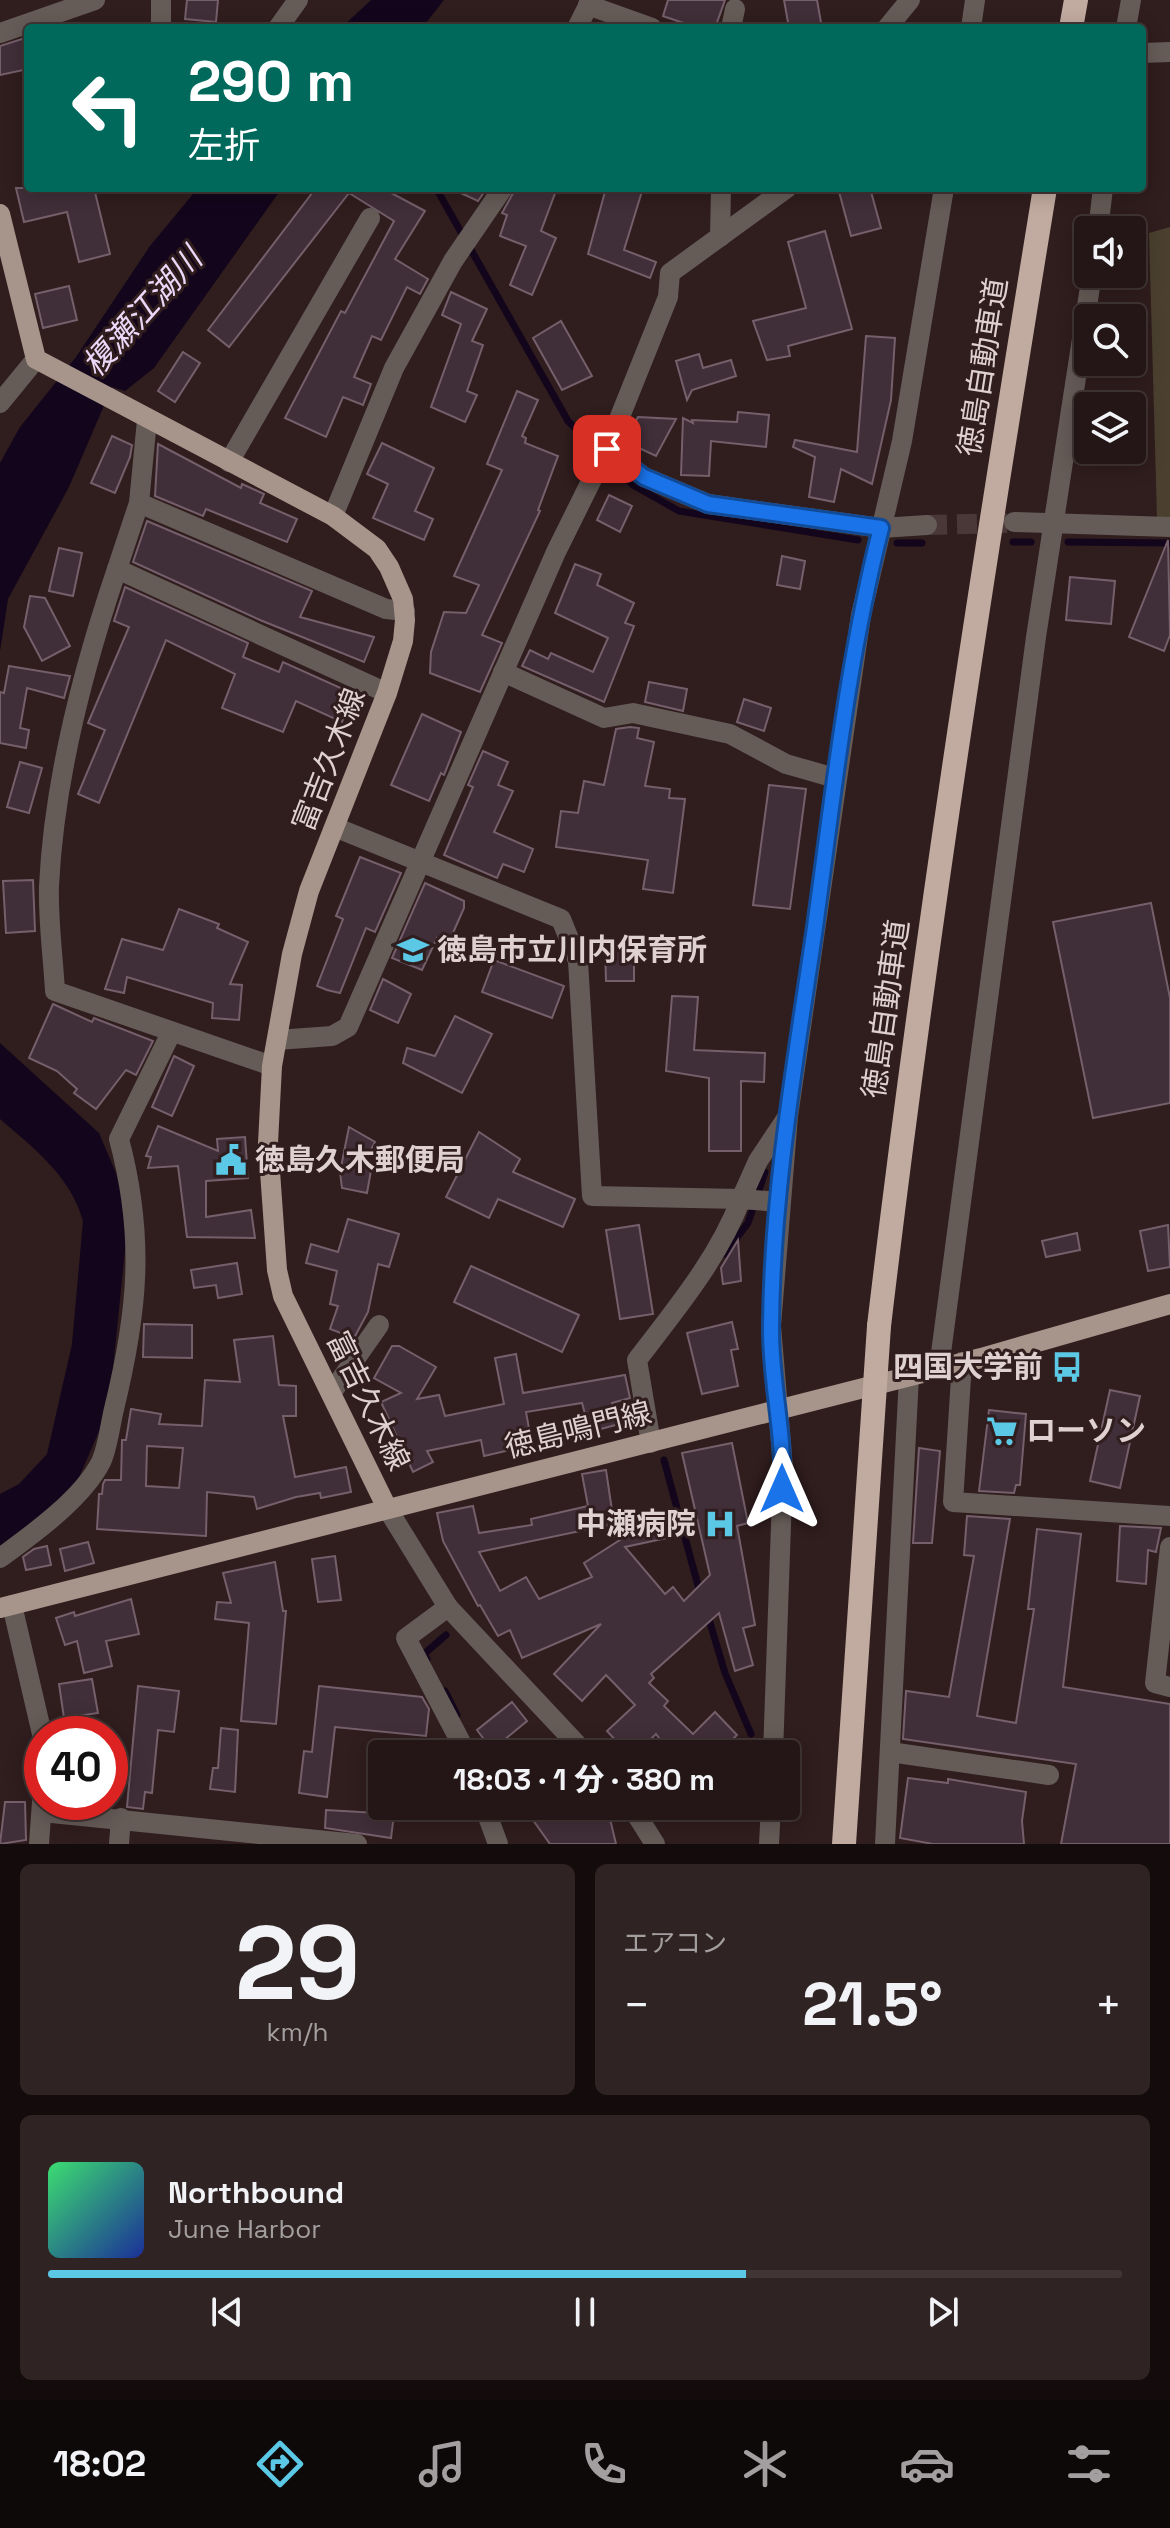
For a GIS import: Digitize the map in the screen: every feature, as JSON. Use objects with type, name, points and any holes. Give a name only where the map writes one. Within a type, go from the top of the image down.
[{"type":"highway","points":[[1072,24],[1076,0]]},
{"type":"highway","name":"徳島自動車道","points":[[844,1844],[879,1326],[910,1057],[955,744],[1044,192]]},
{"type":"main road","points":[[0,214],[5,253],[44,364]]},
{"type":"main road","name":"富吉久木線","points":[[44,364],[333,516],[377,549],[399,586],[405,611],[403,641],[337,828],[299,920],[272,1066],[268,1143],[277,1270],[283,1296],[387,1508]]},
{"type":"main road","name":"徳島鳴門線","points":[[4,1603],[651,1443],[1170,1304]]},
{"type":"street","points":[[26,24],[95,0]]},
{"type":"street","points":[[161,0],[161,24]]},
{"type":"street","points":[[281,24],[298,0]]},
{"type":"street","points":[[890,24],[910,0]]},
{"type":"street","points":[[972,24],[975,0]]},
{"type":"street","points":[[1127,24],[1131,0]]},
{"type":"street","points":[[579,24],[590,3],[642,24]]},
{"type":"street","points":[[0,33],[24,25]]},
{"type":"street","points":[[1146,53],[1170,52]]},
{"type":"street","points":[[333,516],[394,368],[467,241],[500,192]]},
{"type":"street","points":[[720,237],[721,192]]},
{"type":"street","points":[[277,1040],[332,1036],[348,1027],[503,672],[604,456],[668,297],[670,273],[782,192]]},
{"type":"street","points":[[651,1443],[637,1360],[688,1294],[729,1231],[758,1200],[788,1116],[861,615],[902,441],[943,192]]},
{"type":"street","points":[[1100,216],[1103,192]]},
{"type":"street","points":[[229,462],[370,218]]},
{"type":"street","points":[[939,1368],[1054,524],[1090,288]]},
{"type":"street","points":[[0,403],[44,364]]},
{"type":"street","points":[[147,420],[139,503],[97,629],[63,776],[49,887],[55,991],[272,1066]]},
{"type":"street","points":[[604,456],[708,504],[881,528],[927,525]]},
{"type":"street","points":[[139,503],[386,609],[405,611]]},
{"type":"street","points":[[1014,522],[1170,527]]},
{"type":"street","points":[[117,569],[387,693]]},
{"type":"street","points":[[503,672],[604,718],[633,713],[730,734],[786,764],[835,778]]},
{"type":"street","points":[[337,828],[561,919],[578,961],[592,1196],[758,1200]]},
{"type":"street","points":[[0,1558],[52,1522],[101,1462],[128,1354],[137,1270],[134,1195],[119,1139],[171,1033]]},
{"type":"street","points":[[773,1740],[783,1467],[780,1409],[758,1200],[758,1161],[788,1116]]},
{"type":"street","points":[[332,1392],[379,1325]]},
{"type":"street","points":[[962,1362],[953,1502],[1170,1516]]},
{"type":"street","points":[[885,1844],[909,1376]]},
{"type":"street","points":[[387,1508],[448,1607],[573,1740]]},
{"type":"street","points":[[1170,1547],[1155,1683],[1170,1687]]},
{"type":"street","points":[[4,1603],[37,1716]]},
{"type":"street","points":[[448,1607],[406,1638],[460,1740]]},
{"type":"street","points":[[890,1752],[1049,1775]]},
{"type":"street","points":[[39,1844],[41,1820]]},
{"type":"street","points":[[119,1844],[121,1820]]},
{"type":"street","points":[[128,1820],[176,1834],[357,1844]]},
{"type":"street","points":[[489,1820],[498,1844]]},
{"type":"street","points":[[640,1820],[655,1844]]},
{"type":"street","points":[[769,1844],[770,1820]]},
{"type":"shaded area","points":[[1170,227],[1170,519],[1157,518],[1149,233]]},
{"type":"water","points":[[371,0],[444,0],[425,24],[345,24]]},
{"type":"water","name":"榎瀬江湖川","points":[[195,192],[279,192],[154,368],[125,391],[112,387],[69,487],[8,599],[0,651],[0,463],[20,427],[76,357],[150,246]]},
{"type":"water","points":[[0,1043],[99,1133],[116,1173],[128,1221],[113,1368],[100,1429],[77,1482],[21,1535],[0,1548],[0,1494],[19,1484],[47,1454],[72,1344],[83,1221],[70,1191],[50,1164],[0,1119]]},
{"type":"building","points":[[187,0],[218,0],[216,22],[185,19]]},
{"type":"building","points":[[668,0],[725,0],[716,24],[686,24],[663,16]]},
{"type":"building","points":[[784,0],[817,0],[821,24],[788,24]]},
{"type":"building","points":[[24,38],[24,70],[0,75],[0,46]]},
{"type":"building","points":[[16,188],[24,188],[24,192],[95,192],[110,254],[79,262],[67,212],[24,222]]},
{"type":"building","points":[[313,192],[389,192],[425,211],[395,259],[428,279],[420,294],[407,287],[381,340],[372,336],[354,377],[371,384],[363,405],[343,397],[326,437],[285,418],[341,311],[345,313],[394,221],[349,193],[229,347],[208,330]]},
{"type":"building","points":[[459,192],[484,192],[478,201]]},
{"type":"building","points":[[514,192],[556,192],[541,231],[556,238],[532,295],[510,285],[526,246],[500,236],[507,215],[502,213]]},
{"type":"building","points":[[605,192],[642,192],[624,250],[656,262],[650,278],[588,254]]},
{"type":"building","points":[[839,192],[871,192],[881,228],[851,236]]},
{"type":"building","points":[[825,231],[852,329],[788,346],[790,356],[767,360],[753,321],[806,308],[788,242]]},
{"type":"building","points":[[69,286],[77,320],[43,328],[35,294]]},
{"type":"building","points":[[451,292],[487,309],[472,341],[483,345],[467,391],[477,395],[465,422],[431,407],[461,324],[442,315]]},
{"type":"building","points":[[561,321],[592,376],[562,390],[533,338]]},
{"type":"building","points":[[866,336],[895,338],[891,400],[872,484],[841,469],[834,502],[809,497],[815,457],[793,447],[795,440],[857,452]]},
{"type":"building","points":[[183,352],[200,363],[175,402],[158,391]]},
{"type":"building","points":[[699,354],[703,368],[731,360],[736,376],[692,390],[687,400],[676,361]]},
{"type":"building","points":[[517,391],[538,400],[522,436],[526,438],[525,443],[558,456],[540,511],[482,635],[502,643],[480,692],[430,673],[431,652],[444,612],[466,613],[479,585],[454,576],[502,470],[487,464]]},
{"type":"building","points":[[738,412],[769,415],[766,447],[711,441],[709,476],[681,475],[683,418],[693,423],[692,420],[737,422]]},
{"type":"building","points":[[638,417],[676,419],[656,456],[624,441]]},
{"type":"building","points":[[112,436],[132,445],[115,493],[91,483]]},
{"type":"building","points":[[382,443],[434,468],[415,511],[433,519],[424,540],[373,518],[388,484],[367,474]]},
{"type":"building","points":[[158,444],[241,488],[242,484],[264,494],[260,503],[297,519],[287,542],[206,509],[203,516],[155,496]]},
{"type":"building","points":[[609,495],[632,506],[620,532],[597,520]]},
{"type":"building","points":[[147,521],[312,591],[300,617],[374,637],[364,662],[260,620],[133,562]]},
{"type":"building","points":[[1168,540],[1170,635],[1164,651],[1129,637]]},
{"type":"building","points":[[59,548],[82,553],[73,596],[49,591]]},
{"type":"building","points":[[782,556],[805,561],[800,589],[777,585]]},
{"type":"building","points":[[575,564],[601,574],[597,585],[634,603],[625,623],[634,626],[604,702],[522,666],[530,650],[548,659],[551,653],[593,672],[608,638],[555,613]]},
{"type":"building","points":[[1070,577],[1115,581],[1111,624],[1066,620]]},
{"type":"building","points":[[125,587],[248,643],[243,657],[279,672],[283,662],[354,694],[342,722],[296,701],[283,732],[222,708],[235,674],[166,640],[99,803],[78,794],[105,730],[88,723],[129,627],[114,621]]},
{"type":"building","points":[[30,596],[45,598],[70,646],[42,661],[24,627]]},
{"type":"building","points":[[9,666],[70,676],[64,698],[27,688],[20,728],[29,730],[26,748],[0,743],[0,692],[4,693]]},
{"type":"building","points":[[649,682],[687,689],[683,711],[645,702]]},
{"type":"building","points":[[744,699],[771,708],[764,731],[737,722]]},
{"type":"building","points":[[422,714],[461,732],[444,775],[441,773],[429,801],[391,785]]},
{"type":"building","points":[[639,728],[637,738],[654,742],[645,786],[670,789],[669,798],[685,799],[673,893],[643,889],[648,860],[556,847],[561,811],[578,813],[584,781],[604,785],[616,729]]},
{"type":"building","points":[[483,751],[508,762],[498,785],[513,791],[494,832],[533,849],[524,872],[503,864],[497,878],[444,855],[473,787],[468,785]]},
{"type":"building","points":[[20,762],[42,768],[29,813],[7,807]]},
{"type":"building","points":[[769,785],[806,789],[790,909],[753,905]]},
{"type":"building","points":[[360,857],[401,873],[375,932],[366,928],[340,993],[317,986],[343,919],[336,916]]},
{"type":"building","points":[[33,880],[35,931],[6,933],[3,881]]},
{"type":"building","points":[[425,883],[464,901],[464,908],[448,944],[437,938],[422,970],[392,958]]},
{"type":"building","points":[[1151,903],[1170,998],[1170,1103],[1093,1118],[1053,922]]},
{"type":"building","points":[[179,909],[219,924],[217,928],[248,942],[230,984],[242,985],[239,1020],[212,1018],[213,1003],[127,977],[124,993],[105,989],[122,939],[163,950]]},
{"type":"building","points":[[634,944],[634,981],[606,981],[605,945]]},
{"type":"building","points":[[494,960],[564,986],[552,1018],[482,992]]},
{"type":"building","points":[[383,979],[411,994],[398,1023],[370,1010]]},
{"type":"building","points":[[672,996],[698,997],[694,1050],[765,1053],[764,1082],[741,1081],[741,1151],[709,1151],[709,1078],[666,1071]]},
{"type":"building","points":[[53,1004],[92,1022],[94,1018],[153,1041],[136,1075],[126,1070],[96,1109],[74,1093],[77,1089],[57,1071],[29,1058]]},
{"type":"building","points":[[455,1016],[492,1034],[462,1093],[403,1063],[407,1048],[435,1056]]},
{"type":"building","points":[[174,1056],[194,1066],[172,1116],[152,1107]]},
{"type":"building","points":[[158,1126],[218,1151],[217,1139],[245,1137],[248,1178],[206,1181],[206,1217],[251,1210],[255,1238],[187,1237],[178,1166],[148,1168],[151,1157],[146,1156]]},
{"type":"building","points":[[349,1127],[375,1142],[364,1163],[372,1165],[367,1193],[342,1188],[340,1172]]},
{"type":"building","points":[[479,1132],[520,1159],[513,1172],[575,1199],[563,1227],[498,1199],[489,1218],[446,1197]]},
{"type":"building","points":[[348,1219],[399,1234],[389,1267],[378,1264],[368,1312],[354,1338],[330,1329],[338,1306],[330,1304],[337,1271],[306,1263],[311,1244],[338,1252]]},
{"type":"building","points":[[639,1225],[653,1314],[620,1319],[606,1230]]},
{"type":"building","points":[[1168,1225],[1170,1267],[1148,1271],[1140,1231]]},
{"type":"building","points":[[1077,1233],[1080,1250],[1046,1257],[1042,1241]]},
{"type":"building","points":[[738,1240],[741,1281],[723,1284],[721,1268]]},
{"type":"building","points":[[237,1263],[242,1294],[218,1298],[216,1285],[194,1288],[191,1270]]},
{"type":"building","points":[[471,1266],[579,1315],[562,1352],[454,1302]]},
{"type":"building","points":[[732,1322],[738,1349],[731,1350],[738,1386],[702,1394],[687,1333]]},
{"type":"building","points":[[144,1324],[192,1325],[192,1358],[143,1357]]},
{"type":"building","points":[[273,1336],[279,1385],[296,1386],[296,1416],[283,1416],[295,1477],[346,1467],[351,1492],[321,1498],[320,1493],[296,1497],[257,1509],[254,1497],[207,1492],[206,1536],[97,1529],[99,1494],[102,1494],[103,1484],[105,1480],[121,1480],[122,1440],[126,1440],[131,1409],[161,1414],[159,1424],[202,1426],[205,1380],[240,1382],[234,1340]],"holes":[[[147,1446],[183,1448],[179,1488],[146,1486]]]},
{"type":"building","points":[[392,1346],[399,1346],[436,1367],[417,1399],[439,1395],[445,1416],[504,1404],[495,1358],[516,1354],[523,1393],[625,1375],[630,1398],[612,1403],[619,1424],[590,1432],[582,1403],[526,1412],[532,1445],[484,1456],[481,1440],[427,1451],[433,1462],[413,1472],[381,1402],[401,1393],[374,1378]]},
{"type":"building","points":[[1110,1390],[1140,1396],[1120,1488],[1090,1481]]},
{"type":"building","points":[[989,1410],[1026,1414],[1020,1485],[1016,1485],[1014,1493],[979,1491]]},
{"type":"building","points":[[732,1443],[748,1523],[737,1526],[755,1625],[743,1628],[753,1665],[735,1671],[719,1613],[651,1674],[654,1678],[649,1683],[668,1701],[664,1706],[693,1734],[715,1712],[737,1735],[732,1740],[660,1740],[656,1734],[650,1740],[615,1740],[607,1731],[635,1705],[606,1675],[582,1701],[554,1674],[601,1624],[522,1658],[510,1630],[498,1636],[478,1606],[443,1541],[437,1513],[473,1506],[479,1533],[532,1525],[531,1519],[588,1506],[582,1474],[606,1470],[614,1524],[479,1552],[500,1591],[526,1577],[539,1599],[592,1577],[584,1563],[662,1513],[667,1538],[625,1547],[665,1594],[673,1587],[684,1601],[710,1575],[682,1453]]},
{"type":"building","points":[[919,1448],[940,1451],[932,1543],[913,1543]]},
{"type":"building","points":[[967,1516],[1010,1519],[977,1716],[1016,1723],[1034,1609],[1028,1609],[1037,1529],[1081,1534],[1063,1687],[1170,1704],[1170,1844],[1061,1844],[1076,1764],[903,1739],[906,1691],[949,1697],[974,1556],[964,1555]]},
{"type":"building","points":[[1120,1526],[1161,1528],[1156,1552],[1148,1550],[1146,1584],[1117,1581]]},
{"type":"building","points":[[88,1542],[94,1563],[65,1571],[60,1549]]},
{"type":"building","points":[[47,1546],[51,1565],[26,1570],[23,1557],[34,1549]]},
{"type":"building","points":[[335,1556],[341,1600],[318,1602],[312,1559]]},
{"type":"building","points":[[275,1562],[283,1611],[286,1611],[276,1724],[241,1721],[249,1623],[215,1619],[217,1602],[231,1603],[223,1573]]},
{"type":"building","points":[[131,1599],[139,1634],[106,1641],[112,1666],[84,1673],[77,1641],[65,1645],[56,1618],[74,1612],[75,1616]]},
{"type":"building","points":[[92,1679],[98,1713],[64,1716],[59,1684]]},
{"type":"building","points":[[138,1686],[179,1691],[174,1732],[158,1730],[152,1793],[145,1792],[143,1809],[128,1807]]},
{"type":"building","points":[[319,1686],[422,1697],[429,1709],[426,1736],[335,1727],[327,1797],[299,1793],[304,1751],[312,1752]]},
{"type":"building","points":[[512,1702],[527,1721],[504,1740],[484,1740],[477,1730]]},
{"type":"building","points":[[221,1728],[238,1730],[235,1792],[210,1789],[213,1768],[218,1768]]},
{"type":"building","points":[[908,1778],[948,1783],[948,1779],[1026,1792],[1022,1821],[1024,1844],[933,1844],[900,1838]]},
{"type":"building","points":[[5,1802],[24,1802],[26,1840],[0,1844]]},
{"type":"building","points":[[326,1810],[368,1812],[368,1820],[393,1820],[391,1838],[325,1828]]},
{"type":"building","points":[[533,1820],[609,1820],[616,1844],[550,1844]]},
{"type":"waterway","points":[[438,192],[568,421],[633,485],[679,511],[858,540]]},
{"type":"waterway","points":[[1013,542],[1031,542]]},
{"type":"waterway","points":[[1068,542],[1170,543]]},
{"type":"waterway","points":[[897,543],[922,543]]},
{"type":"waterway","points":[[724,1254],[748,1223],[765,1172]]},
{"type":"waterway","points":[[664,1460],[700,1593]]},
{"type":"waterway","points":[[708,1616],[725,1673],[751,1734]]},
{"type":"waterway","points":[[427,1659],[424,1654],[446,1635]]},
{"type":"waterway","points":[[445,1691],[457,1715]]},
{"type":"tunnel","points":[[927,525],[1007,523]]},
{"type":"place","name":"徳島市立川内保育所","points":[[413,950]]},
{"type":"place","name":"徳島久木郵便局","points":[[231,1160]]},
{"type":"place","name":"四国大学前","points":[[1067,1367]]},
{"type":"place","name":"ローソン","points":[[1002,1431]]},
{"type":"place","name":"中瀬病院","points":[[720,1524]]},
{"type":"route","points":[[607,449],[644,477],[708,504],[881,528],[861,615],[835,778],[788,1116],[771,1326],[780,1409],[782,1489]]}]
